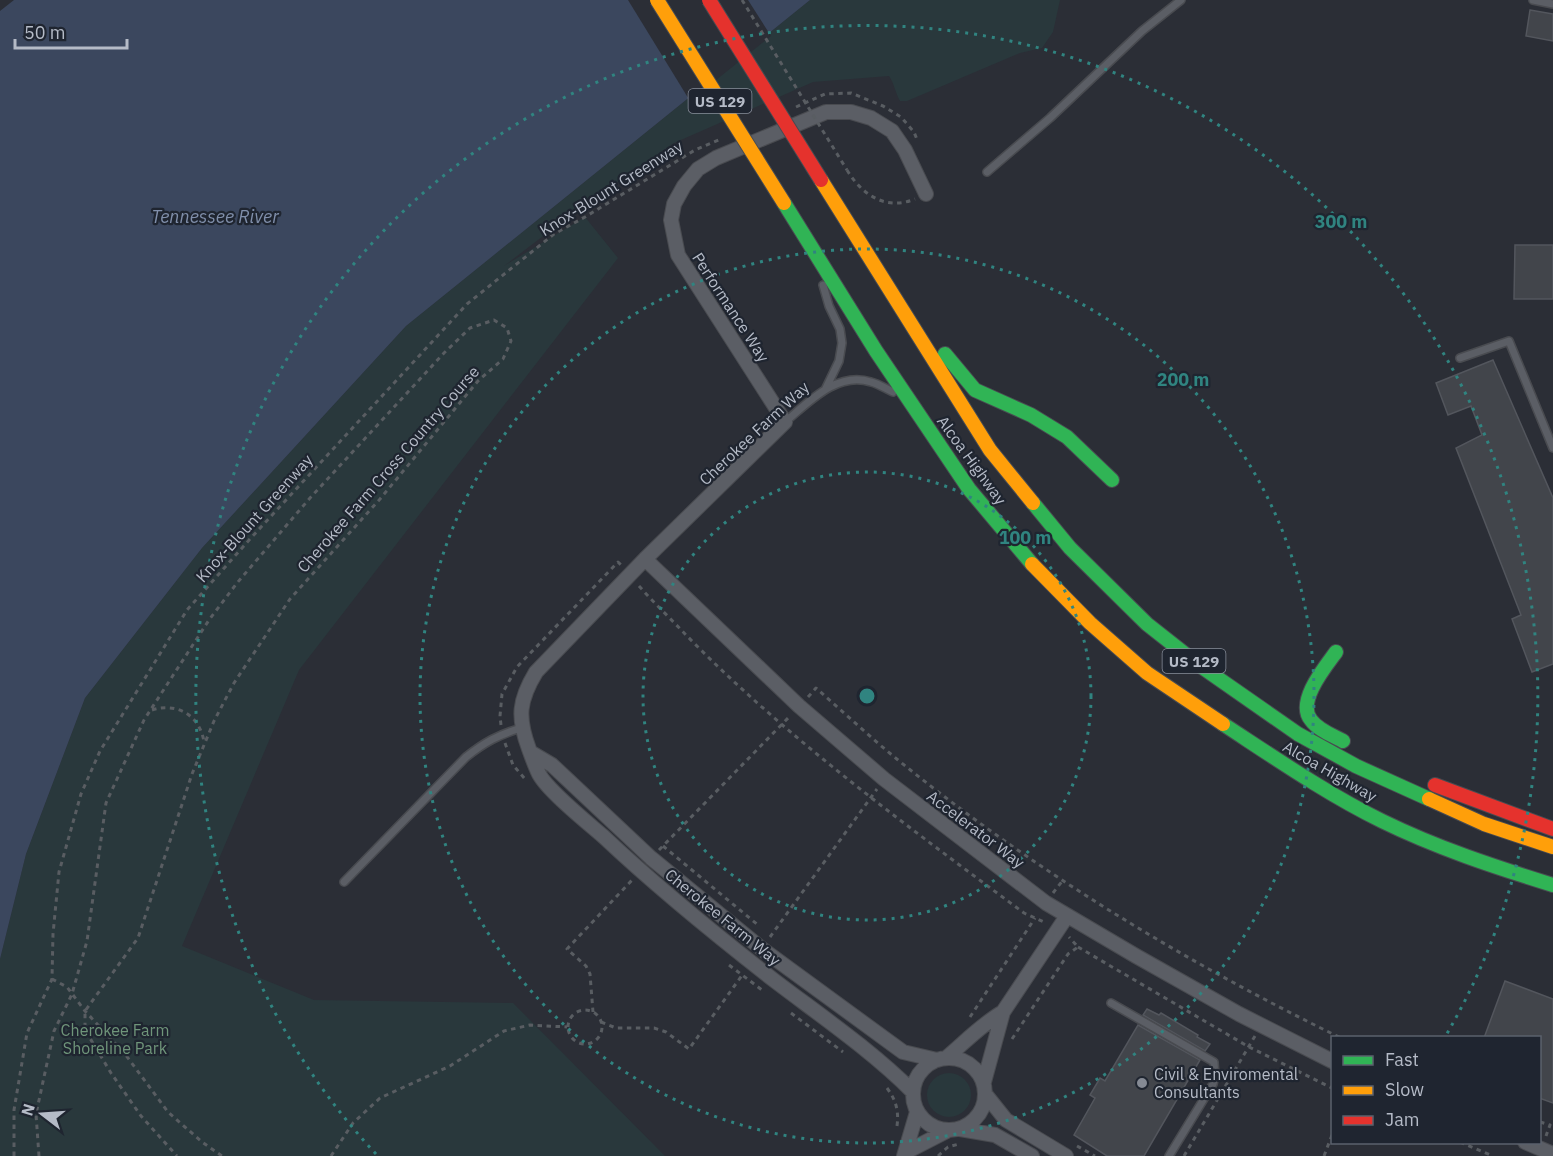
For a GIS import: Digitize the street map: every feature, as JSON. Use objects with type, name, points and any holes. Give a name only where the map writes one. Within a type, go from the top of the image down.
[{"type":"highway","name":"Alcoa Highway","points":[[657,0],[815,254],[969,489],[1027,559],[1090,623],[1147,673],[1294,771],[1382,821],[1467,858],[1553,885]]},
{"type":"highway","name":"Alcoa Highway","points":[[709,0],[990,450],[1070,548],[1147,624],[1236,692],[1298,734],[1356,766],[1419,796],[1484,824],[1553,847]]},
{"type":"highway","points":[[850,225],[872,239],[945,353],[975,390],[1031,415],[1067,437],[1112,480]]},
{"type":"highway","points":[[1336,652],[1317,677],[1307,706],[1308,716],[1316,724],[1355,747]]},
{"type":"highway","points":[[1417,779],[1553,829]]},
{"type":"street","name":"Performance Way","points":[[785,422],[678,255],[671,220],[674,204],[684,186],[698,169],[716,158],[826,112],[851,112],[871,118],[892,131],[926,194]]},
{"type":"street","name":"Cherokee Farm Way","points":[[785,422],[630,574],[536,672],[526,688],[520,707],[521,728],[540,776],[640,871],[751,963],[891,1070],[913,1092]]},
{"type":"street","name":"Accelerator Way","points":[[645,559],[799,706],[884,779],[1046,903],[1261,1026],[1331,1061]]},
{"type":"street","name":"Cherokee Farm Way","points":[[530,752],[552,765],[651,858],[762,949],[903,1052],[941,1059]]},
{"type":"street","points":[[905,1154],[970,1124],[978,1116],[984,1106],[985,1089],[1003,1012],[1067,916]]},
{"type":"street","points":[[1003,1012],[986,1022],[976,1034],[941,1059],[927,1065],[920,1072],[915,1081],[914,1102],[917,1112],[930,1125],[995,1135],[1032,1156]]},
{"type":"street","points":[[941,1059],[958,1059],[969,1063],[978,1072],[985,1089],[1006,1120],[1066,1156]]},
{"type":"street","points":[[905,1154],[917,1112]]},
{"type":"street","points":[[1528,1144],[1553,1154]]},
{"type":"lane","points":[[987,172],[1050,118],[1142,31],[1180,0]]},
{"type":"lane","points":[[1533,0],[1553,4]]},
{"type":"lane","name":"Cherokee Farm Way","points":[[815,254],[828,306],[840,329],[842,343],[839,361],[826,388]]},
{"type":"lane","points":[[1460,358],[1509,341],[1553,448]]},
{"type":"lane","name":"Cherokee Farm Way","points":[[785,422],[826,388],[843,382],[871,382],[909,400]]},
{"type":"lane","points":[[344,882],[466,758],[485,742],[521,728]]},
{"type":"lane","points":[[1111,1003],[1214,1062],[1213,1084],[1169,1156]]},
{"type":"path","points":[[742,0],[854,181],[871,198],[904,203],[926,194]]},
{"type":"path","points":[[793,108],[825,94],[851,93],[883,106],[901,117],[914,132],[918,142]]},
{"type":"path","name":"Knox-Blount Greenway","points":[[14,1156],[14,1110],[27,1033],[52,979],[53,934],[59,872],[81,794],[100,751],[188,610],[295,489],[467,303],[554,234],[585,218],[695,150],[728,136]]},
{"type":"path","name":"Cherokee Farm Cross Country Course","points":[[39,1156],[36,1114],[54,1031],[72,994],[87,941],[106,803],[118,772],[150,710],[209,620],[237,583],[310,498],[444,353],[470,328],[494,320],[507,328],[511,341],[503,358],[478,381],[380,499],[290,599],[234,683],[192,774],[138,938],[85,1011]]},
{"type":"path","points":[[526,781],[513,765],[502,734],[500,716],[502,694],[518,667],[618,562],[712,662],[781,725],[887,812],[1024,913],[1058,929],[1073,940],[1078,947],[1249,1047],[1331,1088]]},
{"type":"path","points":[[651,858],[816,688],[899,760],[965,811],[1063,880],[1179,953],[1274,1005],[1337,1036]]},
{"type":"path","points":[[150,710],[166,706],[184,711],[202,732],[204,744]]},
{"type":"path","points":[[663,846],[762,929]]},
{"type":"path","points":[[593,1012],[590,974],[586,966],[567,949],[640,871]]},
{"type":"path","points":[[968,1020],[1035,918],[1063,880]]},
{"type":"path","points":[[1010,1041],[1068,954],[1078,947]]},
{"type":"path","points":[[725,961],[770,997]]},
{"type":"path","points":[[52,979],[67,987],[85,1011],[125,1054],[168,1112],[222,1156]]},
{"type":"path","points":[[1184,1156],[1274,1005]]},
{"type":"path","points":[[582,1010],[593,1012],[599,1018],[602,1028],[601,1034],[593,1042],[587,1044],[576,1042],[571,1038],[567,1027],[572,1016],[582,1010]]},
{"type":"path","points":[[85,1011],[85,1030],[111,1073],[141,1116],[177,1156]]},
{"type":"path","points":[[789,1011],[845,1053]]},
{"type":"path","points":[[332,1156],[353,1123],[380,1098],[450,1066],[504,1031],[530,1025],[567,1027]]},
{"type":"path","points":[[891,1070],[882,1082],[896,1099],[898,1117],[896,1135]]},
{"type":"path","points":[[1324,1156],[1331,1138]]},
{"type":"path","points":[[938,1156],[948,1147],[960,1144],[969,1146]]},
{"type":"path","points":[[1463,1144],[1493,1156]]},
{"type":"green space","name":"Cherokee Farm Shoreline Park","points":[[810,0],[1060,0],[1053,32],[1042,48],[1020,53],[907,101],[900,101],[889,76],[813,82],[674,143],[573,213],[504,266],[585,217],[618,258],[299,670],[182,946],[314,1000],[513,1003],[665,1156],[0,1156],[0,959],[26,854],[85,698],[202,548],[406,326]]},
{"type":"green space","points":[[949,1073],[964,1080],[971,1095],[964,1110],[949,1117],[934,1110],[927,1095],[934,1080]]},
{"type":"water","name":"Tennessee River","points":[[14,0],[810,0],[406,326],[202,548],[85,698],[26,854],[0,959],[0,11]]},
{"type":"pier","points":[[628,0],[748,0],[771,36],[690,101]]},
{"type":"building","points":[[1530,10],[1553,14],[1553,41],[1526,36]]},
{"type":"building","points":[[1515,245],[1553,245],[1553,299],[1514,299]]},
{"type":"building","points":[[1493,360],[1553,498],[1553,664],[1532,672],[1512,619],[1521,615],[1456,448],[1482,435],[1471,406],[1448,415],[1436,383]]},
{"type":"building","points":[[1505,981],[1553,999],[1553,1103],[1541,1099],[1541,1036],[1485,1036]]},
{"type":"building","points":[[1147,1009],[1159,1015],[1161,1013],[1210,1044],[1205,1051],[1143,1015]]},
{"type":"building","name":"Civil & Enviromental Consultants","points":[[1138,1025],[1200,1060],[1144,1156],[1107,1156],[1074,1135],[1095,1098],[1090,1095],[1100,1078],[1105,1081]]},
{"type":"traffic: fast","points":[[784,203],[876,351],[969,489],[1032,564]]},
{"type":"traffic: fast","points":[[945,354],[975,390],[1031,415],[1067,437],[1112,480]]},
{"type":"traffic: fast","points":[[1033,503],[1070,548],[1147,624],[1199,665],[1298,734],[1356,766],[1429,799]]},
{"type":"traffic: fast","points":[[1336,652],[1325,666],[1309,695],[1307,713],[1317,727],[1343,741]]},
{"type":"traffic: fast","points":[[1223,724],[1321,787],[1382,821],[1445,848],[1553,885]]},
{"type":"traffic: slow","points":[[657,0],[784,203]]},
{"type":"traffic: slow","points":[[821,180],[990,450],[1033,503]]},
{"type":"traffic: slow","points":[[1032,564],[1090,623],[1147,673],[1223,724]]},
{"type":"traffic: slow","points":[[1429,799],[1484,824],[1553,847]]},
{"type":"traffic: jam","points":[[709,0],[821,180]]},
{"type":"traffic: jam","points":[[1435,785],[1553,829]]},
{"type":"place","name":"Civil & Enviromental Consultants","points":[[1142,1083]]}]
